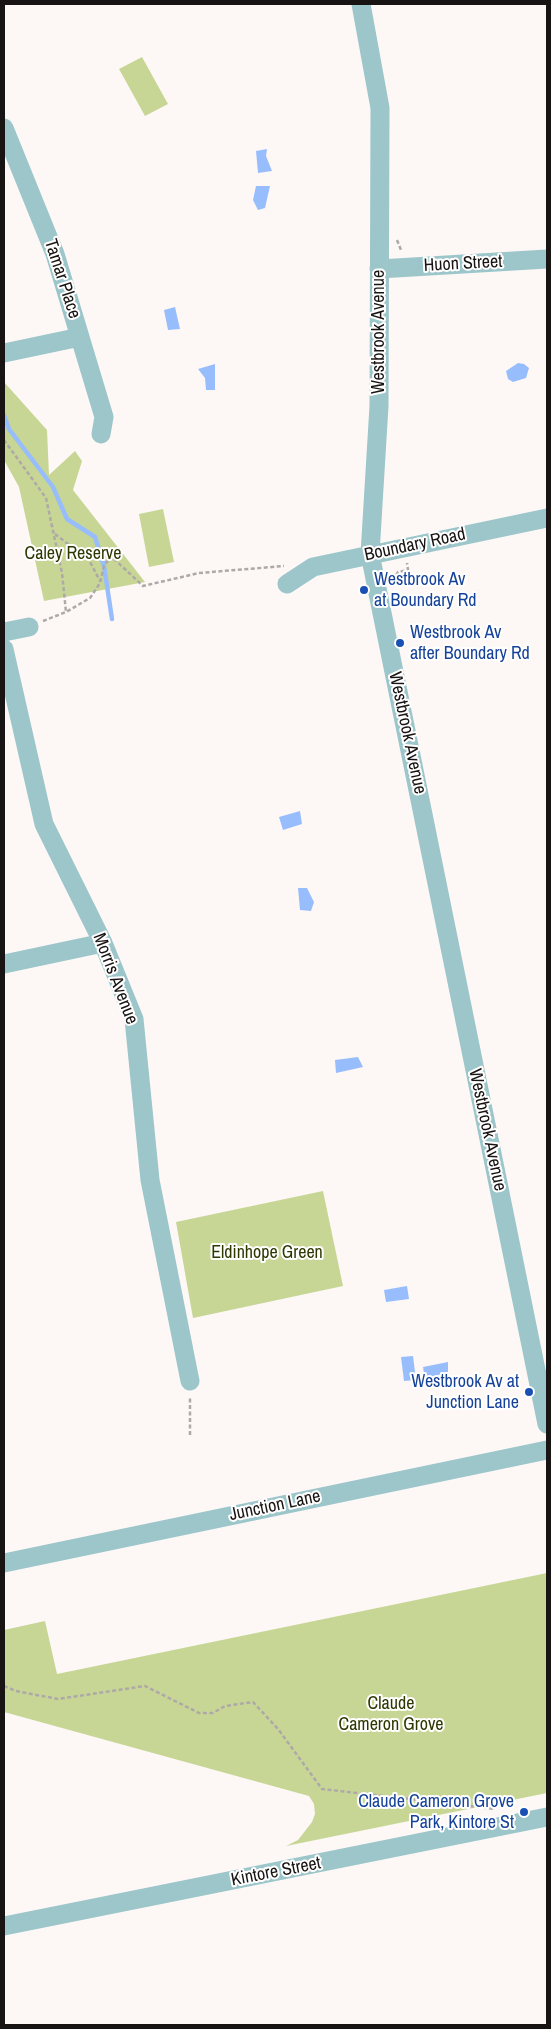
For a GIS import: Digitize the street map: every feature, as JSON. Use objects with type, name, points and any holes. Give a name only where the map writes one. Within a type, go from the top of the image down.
[{"type":"street","name":"Westbrook Avenue","points":[[361,4],[380,108],[379,406],[370,554],[547,1424]]},
{"type":"street","name":"Tamar Place","points":[[4,128],[55,254],[104,417],[101,434]]},
{"type":"street","name":"Huon Street","points":[[378,269],[547,259]]},
{"type":"street","points":[[4,353],[80,337]]},
{"type":"street","name":"Boundary Road","points":[[287,584],[313,567],[547,518]]},
{"type":"street","points":[[4,632],[29,626]]},
{"type":"street","name":"Morris Avenue","points":[[4,648],[44,824],[103,943],[134,1019],[150,1180],[190,1381]]},
{"type":"street","points":[[4,964],[103,943]]},
{"type":"street","name":"Junction Lane","points":[[4,1563],[547,1450]]},
{"type":"street","name":"Kintore Street","points":[[4,1926],[547,1817]]},
{"type":"path","points":[[4,440],[46,498],[62,573],[66,612]]},
{"type":"path","points":[[54,534],[89,560],[100,583]]},
{"type":"path","points":[[29,626],[66,612],[90,598],[100,583],[104,566],[111,556],[143,586],[199,573],[273,566],[313,567]]},
{"type":"path","points":[[190,1381],[190,1435]]},
{"type":"path","points":[[4,1686],[16,1691],[58,1699],[145,1686],[199,1713],[213,1712],[225,1706],[253,1702],[278,1729],[322,1789],[497,1809]]},
{"type":"green space","points":[[142,57],[168,104],[145,116],[119,69]]},
{"type":"green space","name":"Caley Reserve","points":[[4,382],[47,430],[49,475],[75,451],[82,461],[73,490],[145,582],[44,601],[19,487],[4,460]]},
{"type":"green space","points":[[163,509],[174,562],[149,567],[139,514]]},
{"type":"green space","name":"Eldinhope Green","points":[[323,1191],[343,1286],[193,1318],[176,1222]]},
{"type":"green space","name":"Claude Cameron Grove","points":[[547,1573],[547,1793],[286,1846],[298,1840],[312,1822],[315,1814],[314,1804],[309,1796],[4,1712],[4,1630],[45,1621],[57,1674]]},
{"type":"water","points":[[267,149],[266,156],[272,171],[258,173],[256,151]]},
{"type":"water","points":[[256,186],[270,186],[265,208],[258,210],[253,200]]},
{"type":"water","points":[[175,307],[180,329],[168,330],[164,310]]},
{"type":"water","points":[[518,363],[524,364],[529,368],[526,378],[513,382],[508,379],[506,371]]},
{"type":"water","points":[[215,364],[215,390],[206,390],[205,378],[198,369]]},
{"type":"water","points":[[300,811],[302,824],[283,830],[279,817]]},
{"type":"water","points":[[298,888],[307,888],[314,902],[311,911],[300,910]]},
{"type":"water","points":[[358,1057],[363,1067],[336,1073],[335,1060]]},
{"type":"water","points":[[407,1286],[409,1299],[386,1302],[384,1290]]},
{"type":"water","points":[[413,1356],[416,1380],[404,1381],[401,1357]]},
{"type":"water","points":[[448,1362],[448,1372],[425,1379],[423,1367]]},
{"type":"waterway","points":[[4,415],[9,429],[53,487],[67,519],[95,537],[104,566],[112,619]]},
{"type":"place","name":"Westbrook Av at Boundary Rd","points":[[364,590]]},
{"type":"place","name":"Westbrook Av after Boundary Rd","points":[[400,643]]},
{"type":"place","name":"Westbrook Av at Junction Lane","points":[[529,1392]]},
{"type":"place","name":"Claude Cameron Grove Park, Kintore St","points":[[524,1812]]}]
